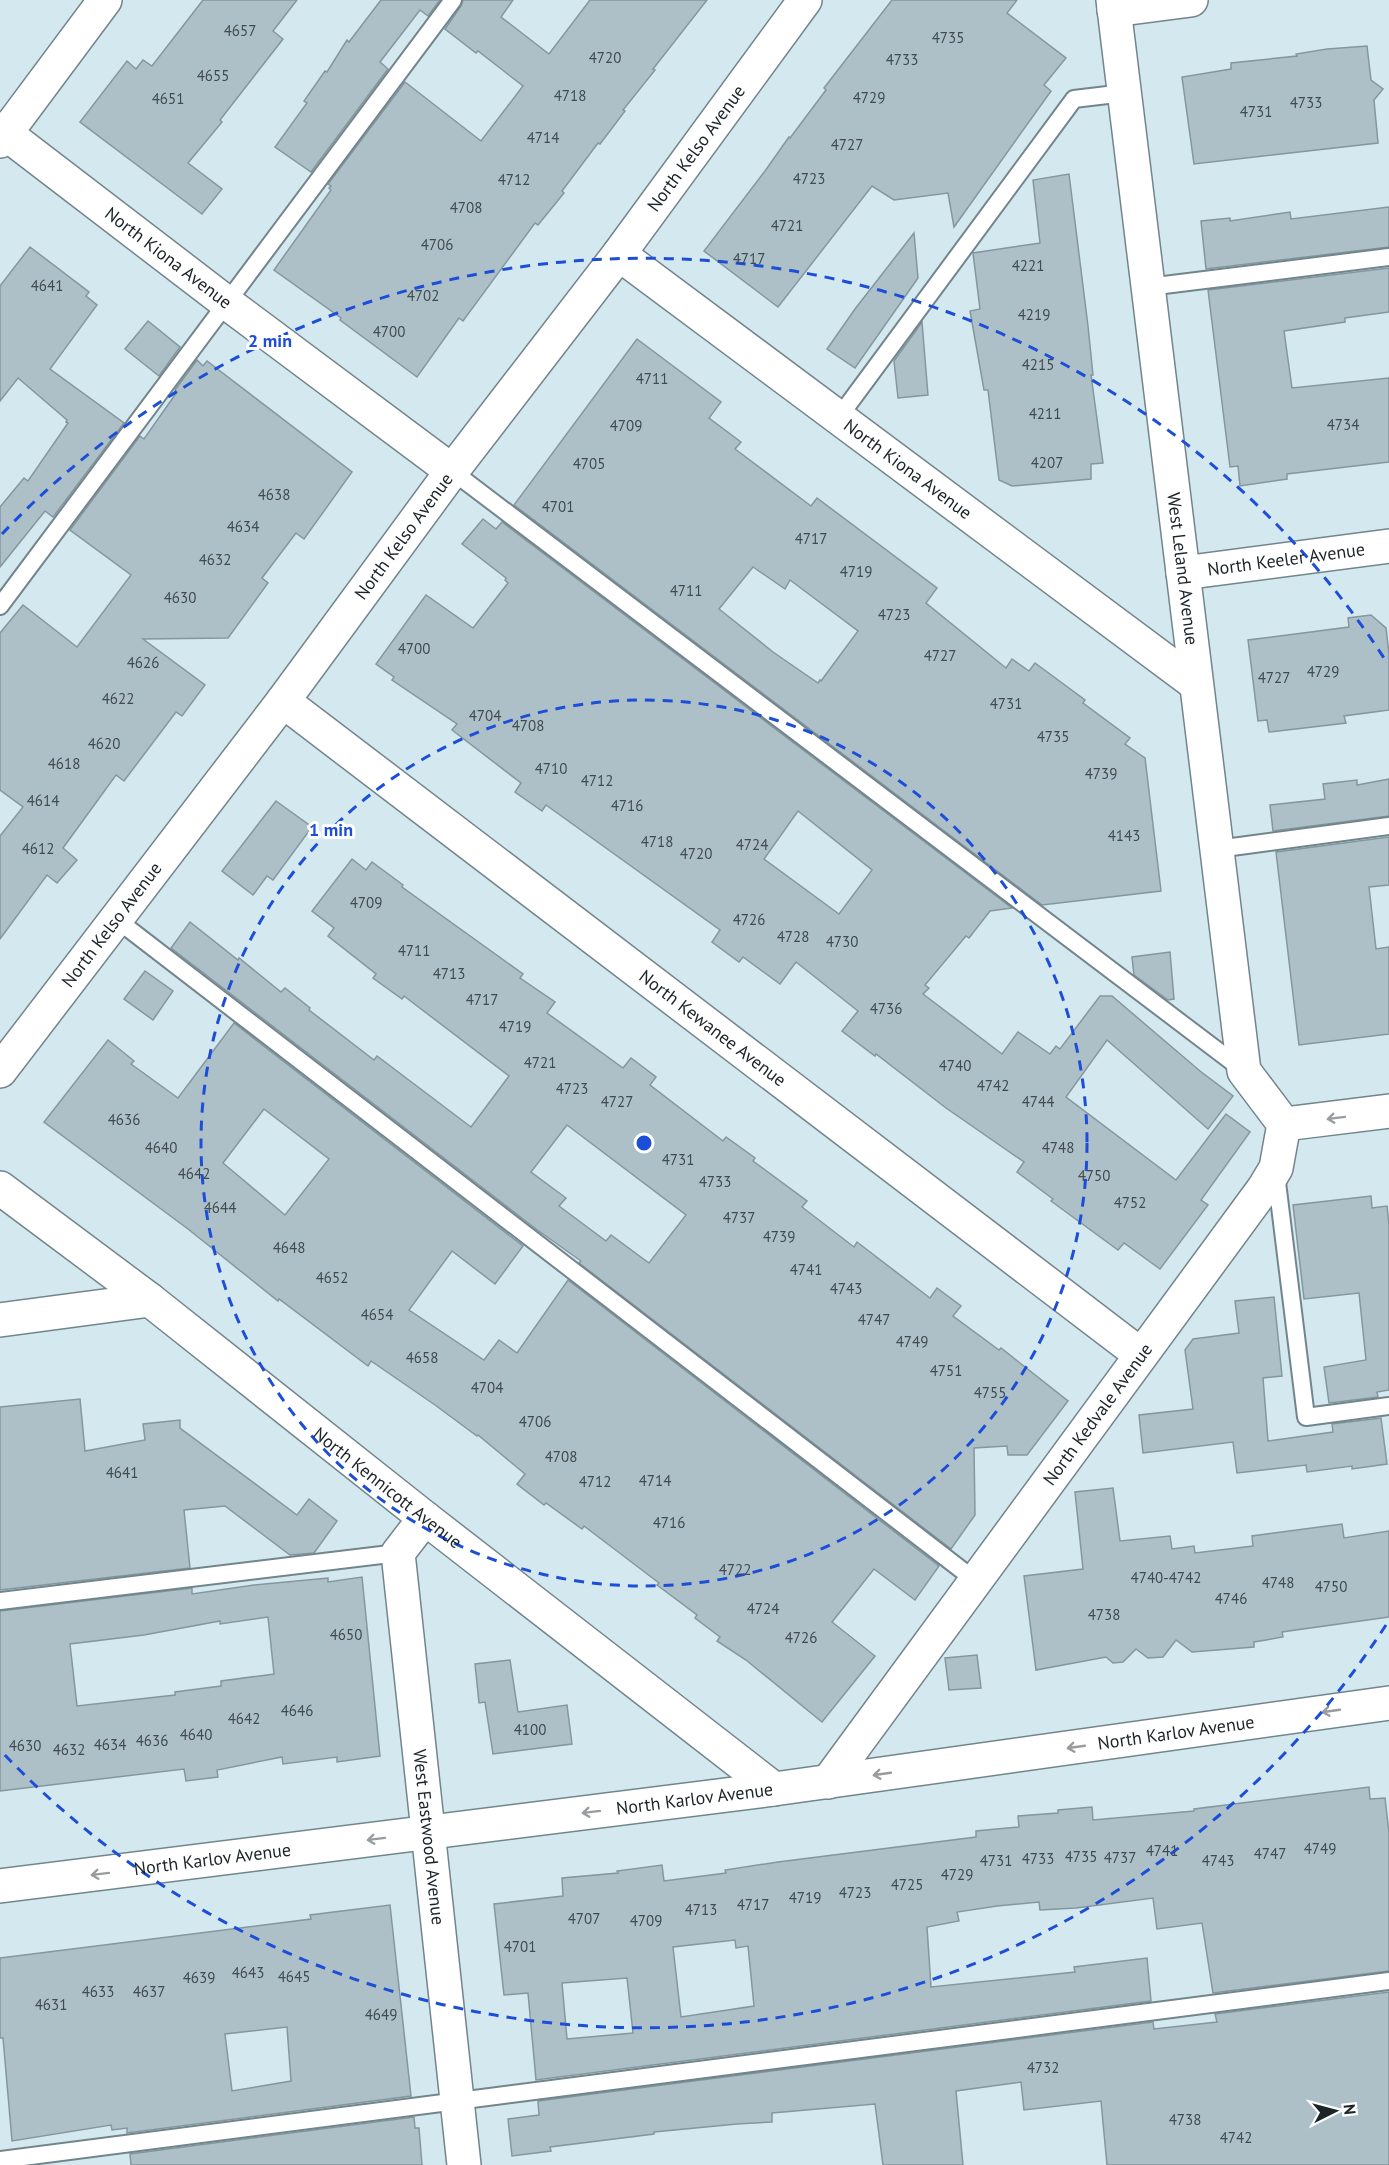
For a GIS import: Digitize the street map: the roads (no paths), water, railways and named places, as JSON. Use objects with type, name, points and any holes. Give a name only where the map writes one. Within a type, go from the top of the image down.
[{"type":"street","points":[[2,134],[105,0]]},
{"type":"street","name":"North Kelso Avenue","points":[[0,1071],[283,701],[452,471],[619,254],[805,0]]},
{"type":"street","points":[[1113,5],[1191,0]]},
{"type":"street","name":"West Leland Avenue","points":[[1113,5],[1244,1071]]},
{"type":"street","name":"North Kiona Avenue","points":[[2,134],[452,471]]},
{"type":"street","name":"North Kiona Avenue","points":[[619,254],[1196,684]]},
{"type":"street","name":"North Keeler Avenue","points":[[1183,573],[1389,546]]},
{"type":"street","name":"North Kewanee Avenue","points":[[283,701],[1142,1355]]},
{"type":"street","points":[[1244,1071],[1284,1124],[1389,1111]]},
{"type":"street","name":"North Kedvale Avenue","points":[[828,1782],[1264,1188],[1276,1168],[1284,1124]]},
{"type":"street","name":"North Kennicott Avenue","points":[[0,1188],[150,1300],[425,1518],[774,1789]]},
{"type":"street","points":[[0,1320],[150,1300]]},
{"type":"street","points":[[398,1553],[425,1518]]},
{"type":"street","name":"West Eastwood Avenue","points":[[398,1553],[464,2165]]},
{"type":"street","name":"North Karlov Avenue","points":[[0,1886],[828,1782],[1389,1703]]},
{"type":"lane","points":[[0,606],[453,0]]},
{"type":"lane","points":[[839,417],[1074,99],[1124,93]]},
{"type":"lane","points":[[1148,287],[1389,257]]},
{"type":"lane","points":[[452,471],[1244,1071]]},
{"type":"lane","points":[[1217,849],[1389,826]]},
{"type":"lane","points":[[116,919],[975,1581]]},
{"type":"lane","points":[[1276,1168],[1305,1417],[1389,1406]]},
{"type":"lane","points":[[0,1601],[398,1553]]},
{"type":"lane","points":[[0,2160],[1389,1981]]}]
